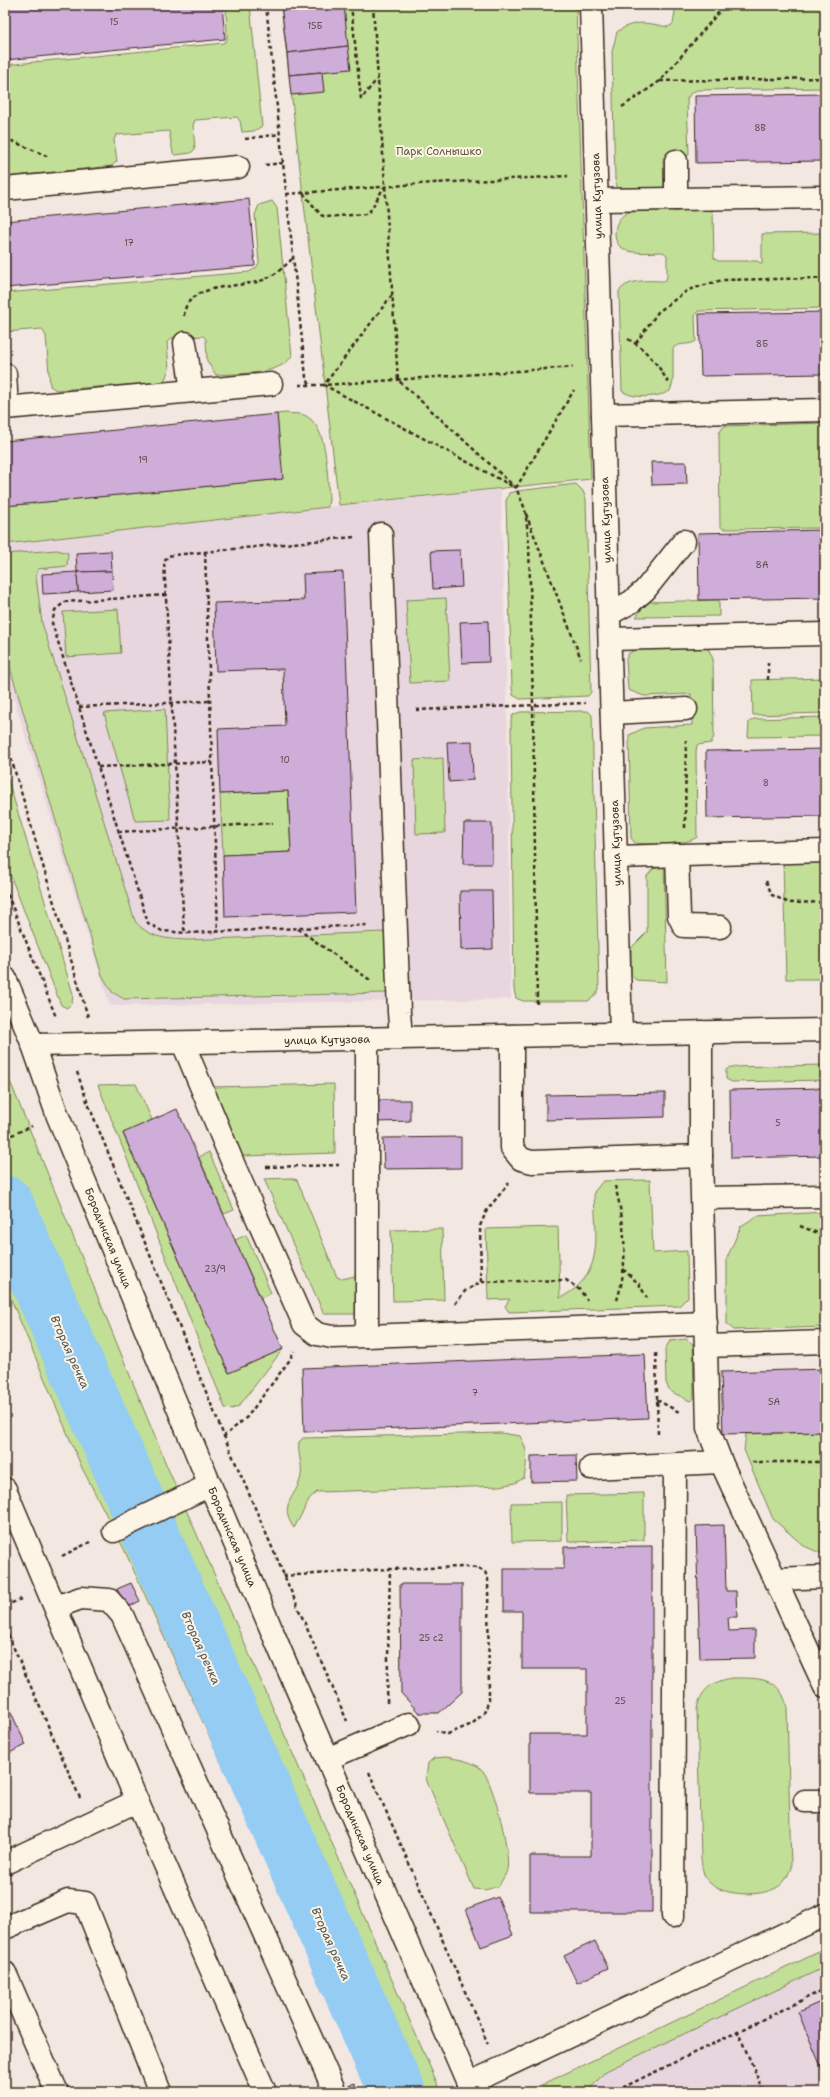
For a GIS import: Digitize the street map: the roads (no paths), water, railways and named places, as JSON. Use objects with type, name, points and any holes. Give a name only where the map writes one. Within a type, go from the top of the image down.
[{"type":"main road","name":"улица Кутузова","points":[[591,5],[600,324],[595,365],[603,414],[621,1034]]},
{"type":"main road","points":[[676,161],[676,199]]},
{"type":"main road","points":[[5,189],[238,167]]},
{"type":"main road","points":[[597,200],[825,197]]},
{"type":"main road","points":[[185,343],[192,391]]},
{"type":"main road","points":[[5,374],[6,408],[271,384]]},
{"type":"main road","points":[[603,414],[825,410]]},
{"type":"main road","points":[[381,534],[398,1000],[401,1038]]},
{"type":"main road","points":[[609,614],[631,602],[645,590],[684,540]]},
{"type":"main road","points":[[610,639],[825,634]]},
{"type":"main road","points":[[612,707],[686,709]]},
{"type":"main road","points":[[616,856],[825,851]]},
{"type":"main road","points":[[681,855],[680,916],[684,926],[693,928],[720,927]]},
{"type":"main road","name":"Бородинская улица","points":[[5,978],[33,1045],[57,1114],[197,1454],[327,1759],[470,2088]]},
{"type":"main road","name":"улица Кутузова","points":[[33,1045],[825,1030]]},
{"type":"main road","points":[[701,1032],[701,1156],[708,1428],[721,1462],[825,1687]]},
{"type":"main road","points":[[512,1036],[512,1148],[521,1159],[532,1162],[701,1156]]},
{"type":"main road","points":[[367,1039],[367,1336]]},
{"type":"main road","points":[[183,1043],[235,1168],[304,1324],[317,1334],[332,1337],[706,1323]]},
{"type":"main road","points":[[703,1198],[825,1196]]},
{"type":"main road","points":[[706,1346],[825,1342]]},
{"type":"main road","points":[[591,1468],[721,1462]]},
{"type":"main road","points":[[667,1465],[673,1916]]},
{"type":"main road","points":[[114,1531],[210,1485]]},
{"type":"main road","points":[[5,1489],[137,1801],[265,2092]]},
{"type":"main road","points":[[776,1579],[825,1577]]},
{"type":"main road","points":[[56,1607],[81,1598],[109,1600],[122,1615],[335,2092]]},
{"type":"main road","points":[[327,1759],[409,1724]]},
{"type":"main road","points":[[5,1863],[137,1801]]},
{"type":"main road","points":[[5,1928],[68,1901],[85,1903],[160,2092]]},
{"type":"main road","points":[[470,2088],[499,2069],[825,1914]]},
{"type":"main road","points":[[5,1973],[57,2092]]},
{"type":"waterway","name":"Вторая речка","points":[[5,1204],[397,2092]]},
{"type":"park label","name":"Парк Солнышко","points":[[439,151]]}]
